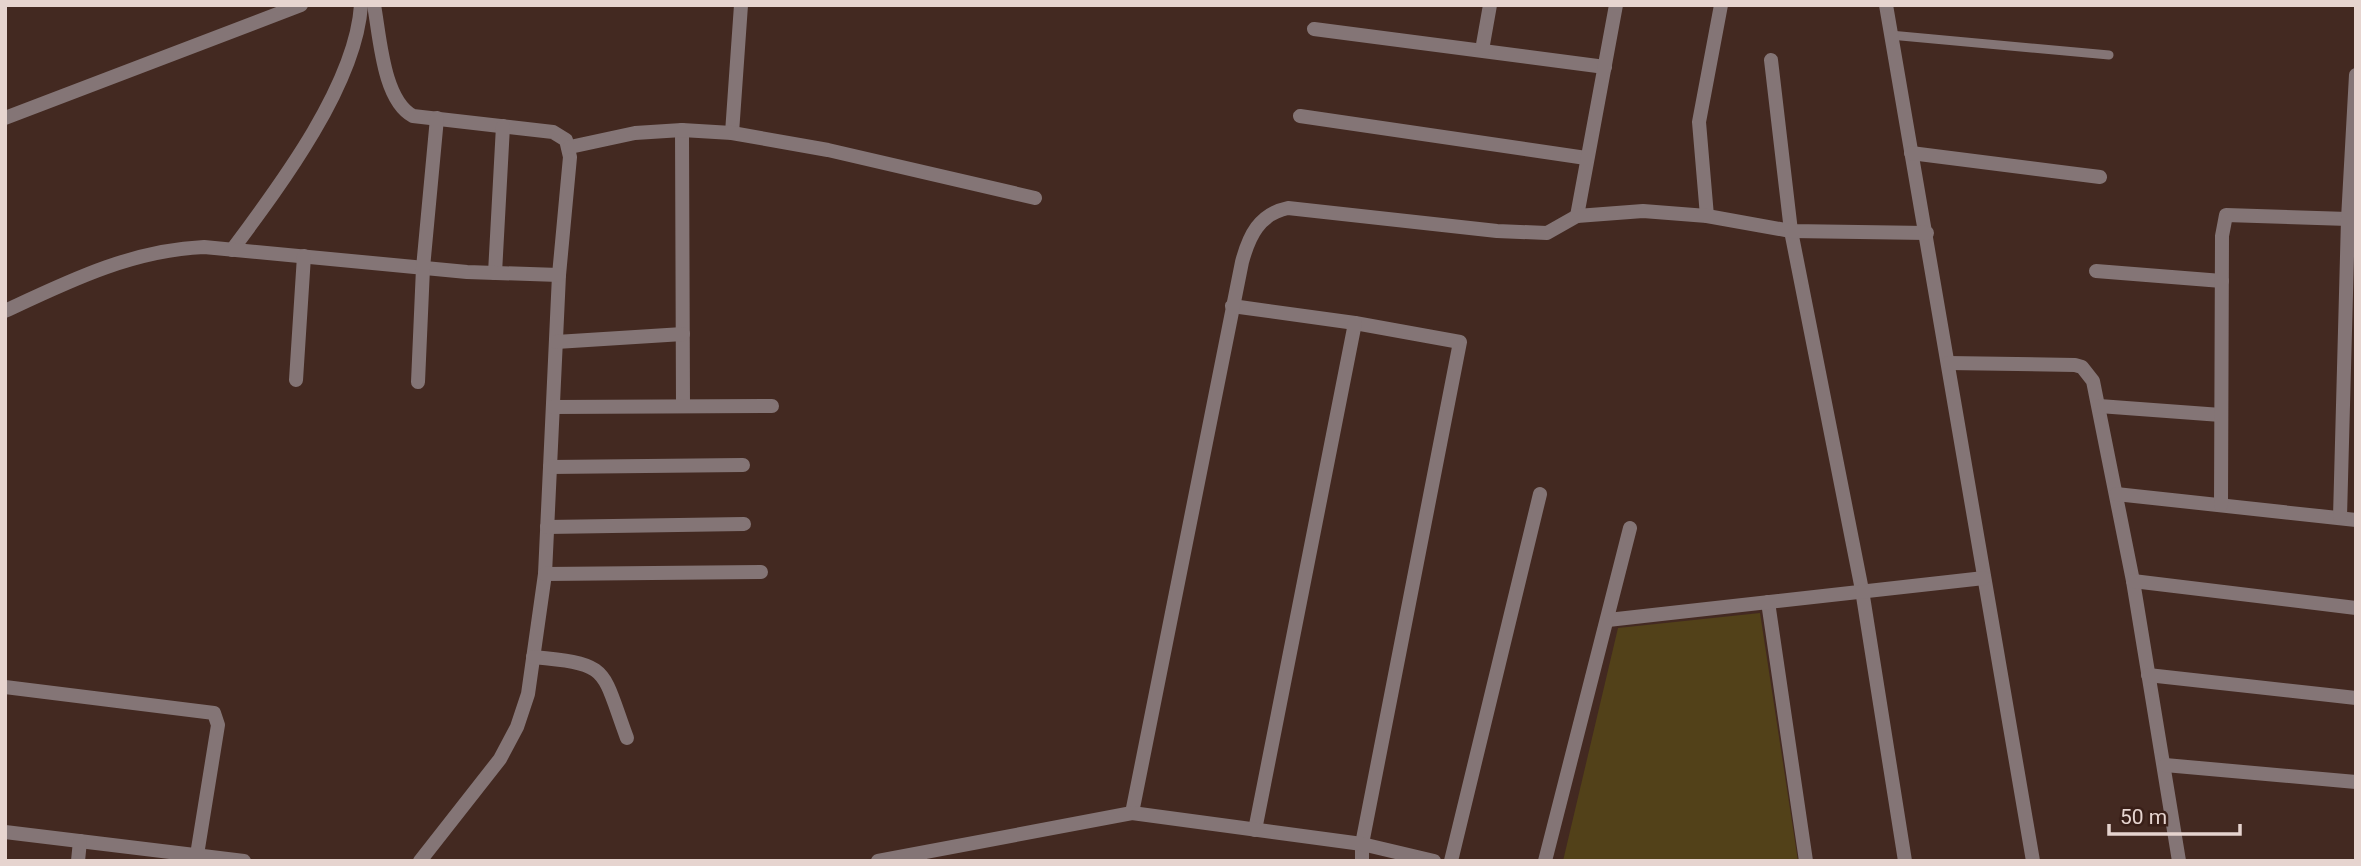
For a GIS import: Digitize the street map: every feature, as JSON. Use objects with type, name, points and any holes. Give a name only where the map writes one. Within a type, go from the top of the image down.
[{"type":"street","points":[[5,118],[301,5]]},
{"type":"street","points":[[232,250],[283,182],[329,100],[348,62],[360,21],[361,5]]},
{"type":"street","points":[[374,5],[392,95],[403,110],[413,116],[553,132],[561,135],[570,147],[559,275],[545,574],[521,716],[500,759],[420,861]]},
{"type":"street","points":[[732,133],[741,5]]},
{"type":"street","points":[[1482,50],[1490,5]]},
{"type":"street","points":[[1577,216],[1616,5]]},
{"type":"street","points":[[1707,216],[1699,122],[1721,5]]},
{"type":"street","points":[[1886,5],[2033,861]]},
{"type":"street","points":[[1314,29],[1605,67]]},
{"type":"street","points":[[1771,60],[1791,231],[1862,590],[1905,861]]},
{"type":"street","points":[[2340,517],[2348,219],[2356,75]]},
{"type":"street","points":[[1300,116],[1587,158]]},
{"type":"street","points":[[418,382],[423,268],[437,118]]},
{"type":"street","points":[[495,273],[503,126]]},
{"type":"street","points":[[682,131],[683,406]]},
{"type":"street","points":[[570,147],[635,133],[732,133],[828,150],[1034,198]]},
{"type":"street","points":[[1911,153],[2100,177]]},
{"type":"street","points":[[1132,813],[1247,242],[1256,226],[1276,211],[1288,208],[1497,231],[1547,233],[1577,216],[1643,211],[1707,216],[1791,231],[1927,233]]},
{"type":"street","points":[[2221,505],[2222,236],[2226,215],[2348,219]]},
{"type":"street","points":[[5,311],[126,259],[180,248],[232,250],[423,268],[559,275]]},
{"type":"street","points":[[296,380],[304,256]]},
{"type":"street","points":[[2096,271],[2222,281]]},
{"type":"street","points":[[1232,306],[1355,323],[1460,342],[1362,844],[1362,861]]},
{"type":"street","points":[[1255,830],[1355,323]]},
{"type":"street","points":[[556,342],[683,334]]},
{"type":"street","points":[[1948,363],[2082,367],[2093,381],[2133,581],[2179,861]]},
{"type":"street","points":[[553,407],[772,406]]},
{"type":"street","points":[[2099,406],[2221,415]]},
{"type":"street","points":[[550,467],[743,465]]},
{"type":"street","points":[[1451,861],[1540,494]]},
{"type":"street","points":[[2116,494],[2356,520]]},
{"type":"street","points":[[547,527],[744,524]]},
{"type":"street","points":[[1545,861],[1630,528]]},
{"type":"street","points":[[545,574],[761,572]]},
{"type":"street","points":[[1608,620],[1984,578]]},
{"type":"street","points":[[2133,581],[2356,608]]},
{"type":"street","points":[[1768,602],[1806,861]]},
{"type":"street","points":[[533,657],[579,661],[598,670],[605,680],[627,738]]},
{"type":"street","points":[[2148,675],[2356,698]]},
{"type":"street","points":[[5,687],[214,713],[218,724],[197,858]]},
{"type":"street","points":[[2165,765],[2356,782]]},
{"type":"street","points":[[878,861],[937,855],[1132,813],[1362,844],[1434,861]]},
{"type":"street","points":[[5,832],[197,858],[244,861]]},
{"type":"street","points":[[78,861],[80,841]]},
{"type":"lane","points":[[1890,35],[2109,55]]},
{"type":"shaded area","points":[[1760,613],[1798,861],[1563,861],[1618,628]]}]
